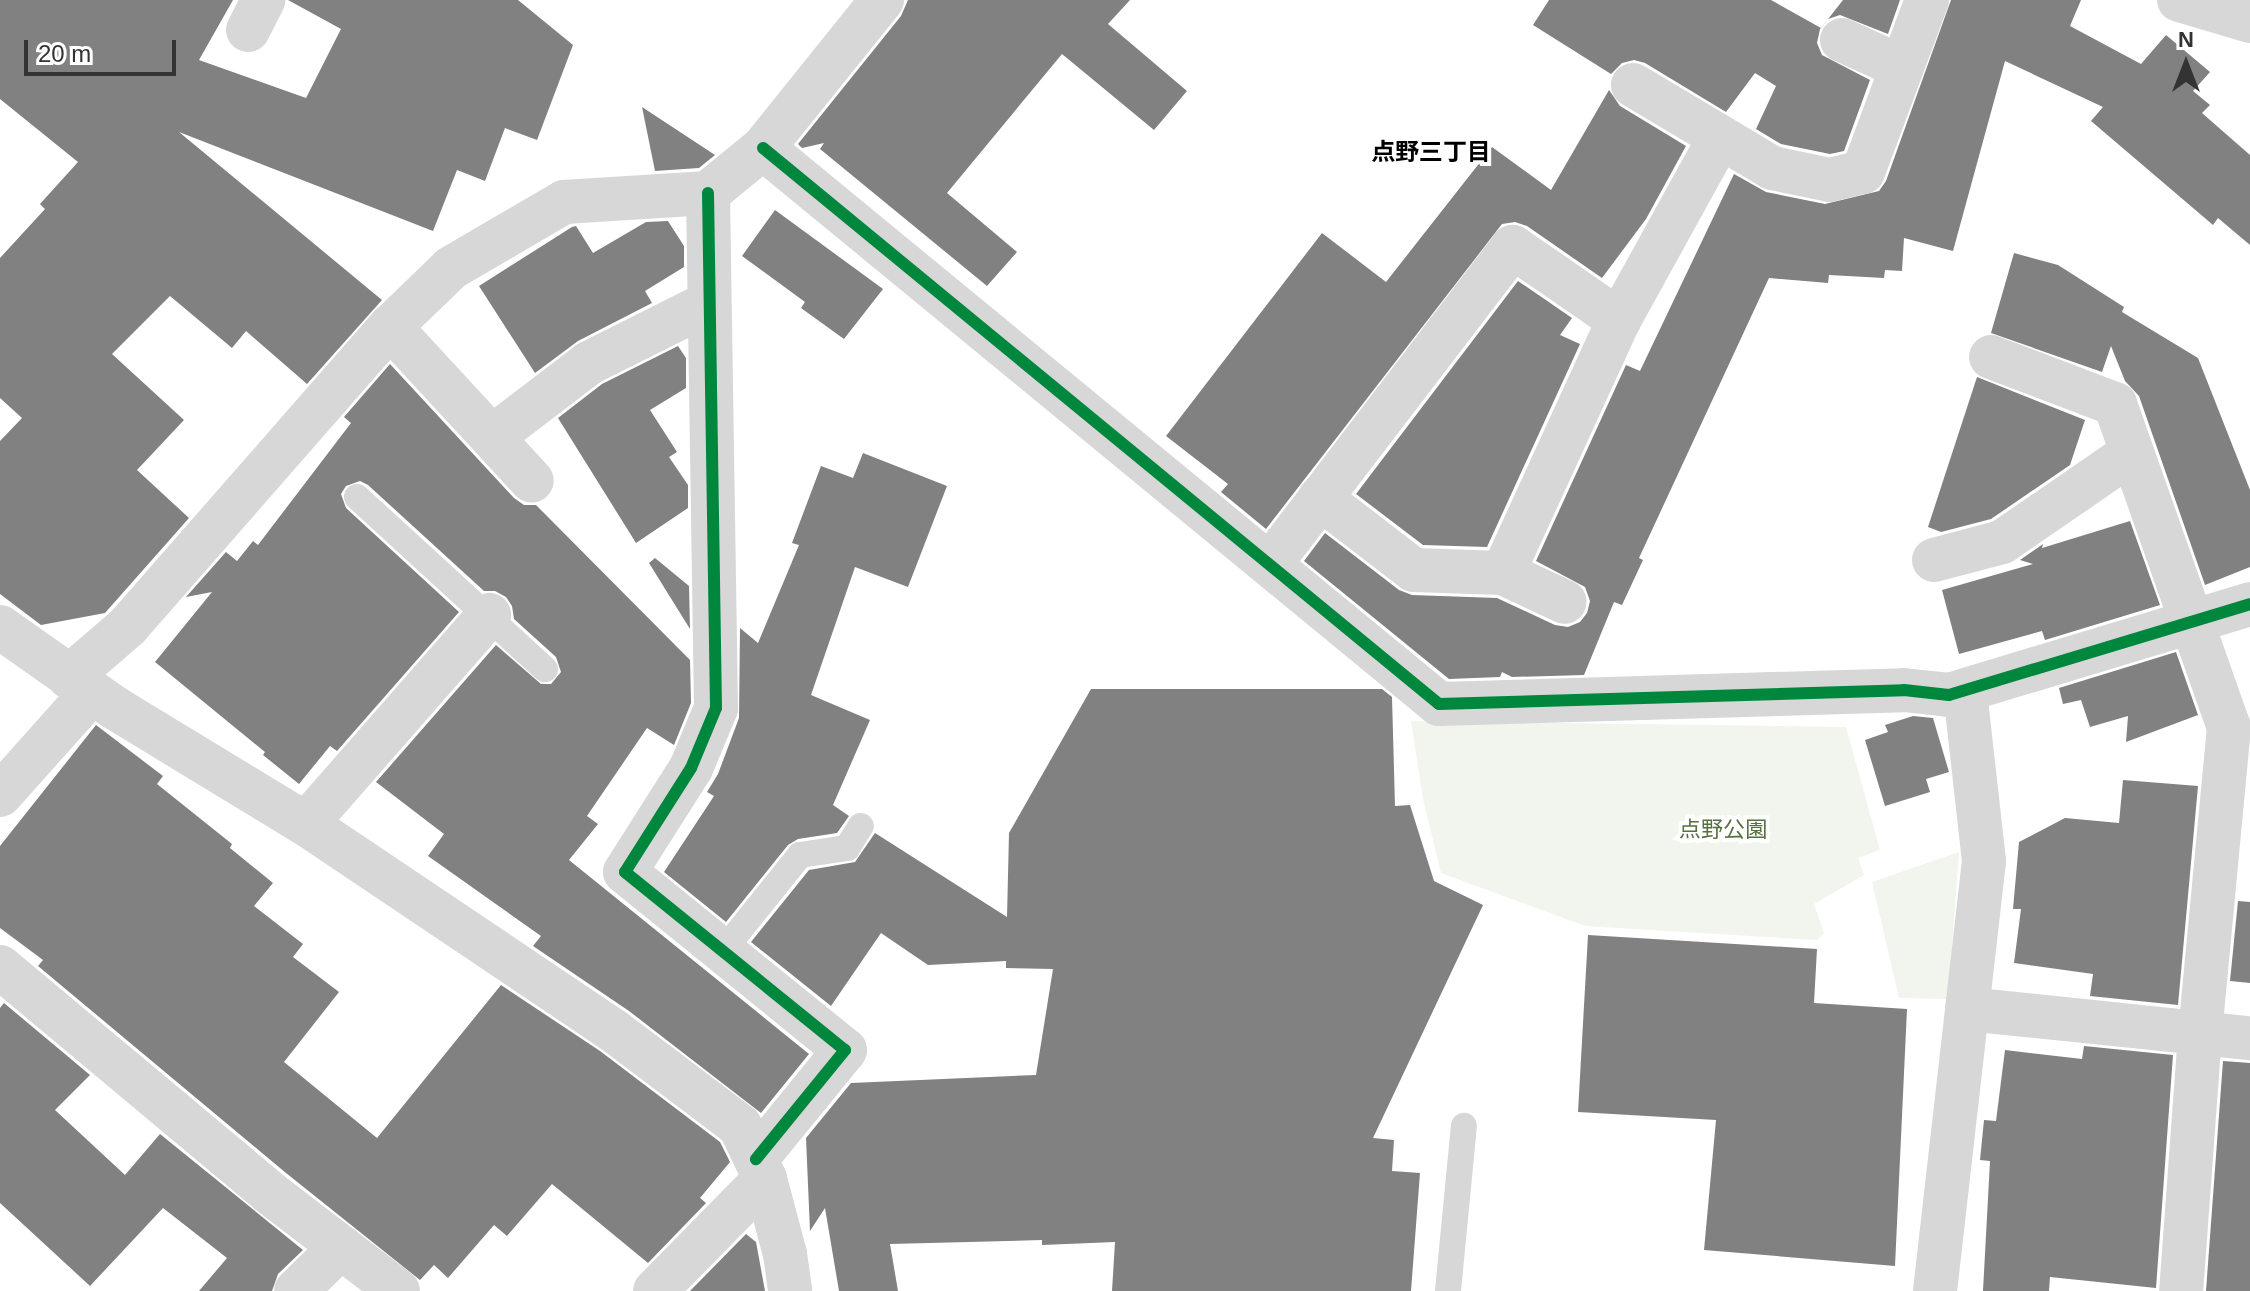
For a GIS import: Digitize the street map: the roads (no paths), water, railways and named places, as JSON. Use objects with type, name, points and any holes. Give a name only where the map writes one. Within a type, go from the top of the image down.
[{"type":"street","points":[[0,795],[81,684],[128,626],[390,327],[451,268],[564,202],[708,193],[763,148],[882,0]]},
{"type":"street","points":[[1633,85],[1772,168],[1830,180],[1863,172],[1927,0]]},
{"type":"street","points":[[2179,0],[2250,21]]},
{"type":"street","points":[[1842,40],[1901,67]]},
{"type":"street","points":[[1503,573],[1619,320],[1720,137]]},
{"type":"street","points":[[763,148],[1439,704],[1904,690],[1949,695],[2250,604]]},
{"type":"street","points":[[655,1291],[760,1169],[845,1050],[625,872],[691,768],[716,708],[708,193]]},
{"type":"street","points":[[1271,563],[1513,247],[1619,320]]},
{"type":"street","points":[[492,437],[589,363],[709,303]]},
{"type":"street","points":[[390,327],[532,481]]},
{"type":"street","points":[[1991,357],[2115,404],[2130,454],[2229,727],[2200,1034],[2181,1291]]},
{"type":"street","points":[[1934,560],[2002,542],[2130,454]]},
{"type":"street","points":[[1320,498],[1414,570],[1503,573],[1565,602]]},
{"type":"street","points":[[306,824],[489,615]]},
{"type":"street","points":[[0,627],[81,684],[306,824],[614,1031],[740,1126],[760,1169],[785,1254],[790,1291]]},
{"type":"street","points":[[1935,1291],[1984,861],[1965,691]]},
{"type":"street","points":[[0,967],[270,1193],[398,1291]]},
{"type":"street","points":[[1967,1009],[2250,1038]]},
{"type":"street","points":[[296,1291],[341,1247]]},
{"type":"lane","points":[[357,497],[545,669]]},
{"type":"lane","points":[[723,951],[800,855],[847,848],[861,826]]},
{"type":"lane","points":[[1448,1291],[1464,1126]]},
{"type":"district","name":"点野三丁目","points":[[1431,152]]},
{"type":"park label","name":"点野公園","points":[[1723,830]]}]
